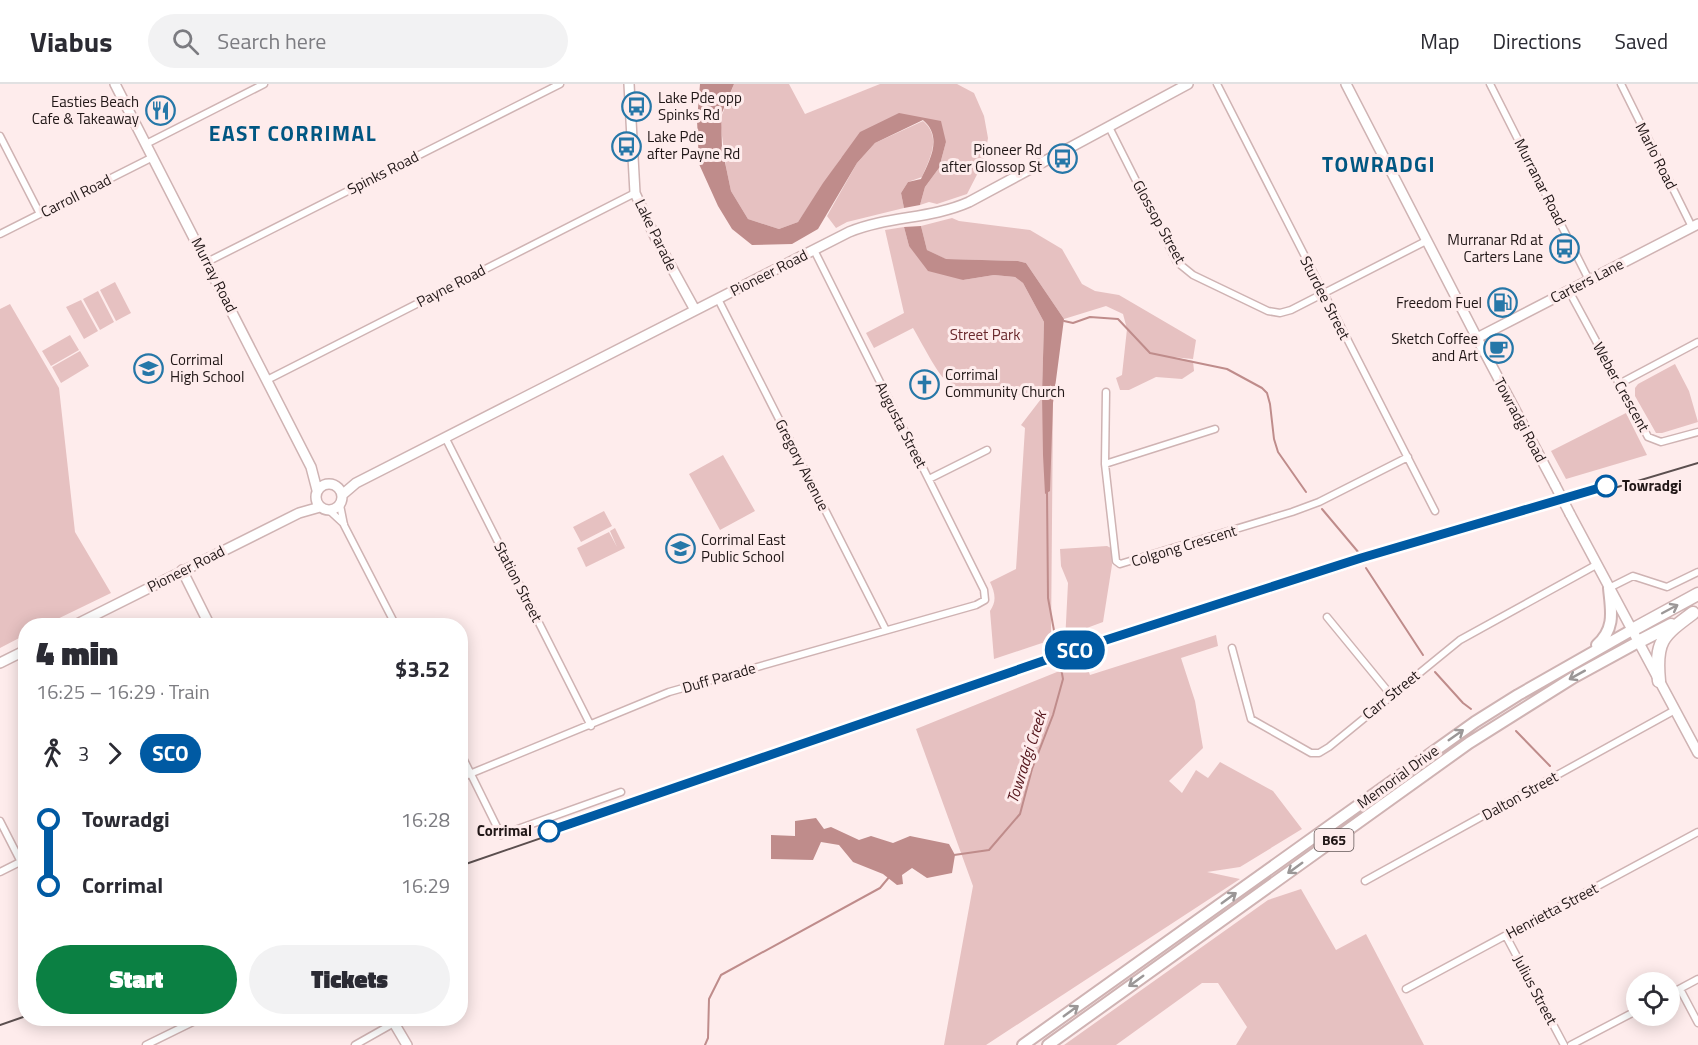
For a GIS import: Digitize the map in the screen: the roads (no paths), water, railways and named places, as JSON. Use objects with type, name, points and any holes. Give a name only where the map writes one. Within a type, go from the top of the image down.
[{"type":"highway","name":"Memorial Drive","points":[[1632,630],[1698,594]]},
{"type":"highway","name":"Memorial Drive","points":[[1638,642],[1696,611]]},
{"type":"highway","points":[[1659,681],[1657,658],[1661,641],[1671,630],[1696,611]]},
{"type":"main road","name":"Murray Road","points":[[115,84],[311,467],[316,493]]},
{"type":"main road","name":"Lake Parade","points":[[629,84],[635,193],[656,239],[695,310]]},
{"type":"main road","name":"Pioneer Road","points":[[341,500],[356,483],[814,250],[858,229],[949,210],[969,202],[1188,84]]},
{"type":"main road","name":"Towradgi Road","points":[[1346,84],[1596,565],[1698,753]]},
{"type":"main road","name":"Carters Lane","points":[[1477,338],[1695,226]]},
{"type":"main road","name":"Murray Road","points":[[311,467],[332,485]]},
{"type":"main road","name":"Pioneer Road","points":[[332,485],[356,483]]},
{"type":"main road","points":[[332,485],[341,500],[330,511],[320,507],[316,493],[321,486],[332,485]]},
{"type":"main road","name":"Pioneer Road","points":[[299,513],[316,493]]},
{"type":"main road","name":"Pioneer Road","points":[[89,618],[299,513],[320,507]]},
{"type":"main road","points":[[182,570],[206,618]]},
{"type":"main road","points":[[1575,661],[1602,640],[1609,631],[1612,621],[1609,588]]},
{"type":"main road","name":"Memorial Drive","points":[[1023,1045],[1475,722],[1575,661],[1632,630]]},
{"type":"main road","name":"Memorial Drive","points":[[1048,1045],[1469,743],[1574,677],[1638,642]]},
{"type":"main road","points":[[0,663],[18,654]]},
{"type":"main road","points":[[395,1026],[407,1045]]},
{"type":"street","points":[[146,144],[264,84]]},
{"type":"street","name":"Spinks Road","points":[[207,262],[560,84]]},
{"type":"street","name":"Sturdee Street","points":[[1217,84],[1435,511]]},
{"type":"street","name":"Murranar Road","points":[[1490,84],[1590,280]]},
{"type":"street","name":"Marlo Road","points":[[1620,84],[1695,226]]},
{"type":"street","name":"Glossop Street","points":[[1109,127],[1174,255],[1187,271],[1274,313],[1291,310],[1426,241]]},
{"type":"street","points":[[0,136],[40,214]]},
{"type":"street","name":"Carroll Road","points":[[0,234],[153,157]]},
{"type":"street","name":"Payne Road","points":[[267,380],[635,193]]},
{"type":"street","name":"Augusta Street","points":[[814,250],[984,590],[985,600]]},
{"type":"street","name":"Weber Crescent","points":[[1569,291],[1645,433],[1652,440],[1665,441],[1698,432]]},
{"type":"street","name":"Gregory Avenue","points":[[718,299],[886,630]]},
{"type":"street","points":[[1619,384],[1698,342]]},
{"type":"street","name":"Colgong Crescent","points":[[1106,392],[1105,464],[1116,561],[1120,564],[1310,505],[1408,457]]},
{"type":"street","points":[[1105,464],[1215,429]]},
{"type":"street","name":"Station Street","points":[[445,437],[591,726]]},
{"type":"street","points":[[929,479],[987,450]]},
{"type":"street","points":[[341,500],[344,525]]},
{"type":"street","points":[[330,511],[344,525],[392,618]]},
{"type":"street","name":"Carr Street","points":[[1232,648],[1251,719],[1311,753],[1319,753],[1326,750],[1460,640],[1596,565]]},
{"type":"street","points":[[1609,588],[1633,576],[1667,587],[1698,572]]},
{"type":"street","name":"Duff Parade","points":[[468,774],[591,726],[669,692],[976,605],[985,600]]},
{"type":"street","points":[[1327,617],[1391,695]]},
{"type":"street","name":"Dalton Street","points":[[1365,881],[1675,710]]},
{"type":"street","points":[[468,767],[501,835],[621,792]]},
{"type":"street","points":[[0,821],[18,852]]},
{"type":"street","name":"Henrietta Street","points":[[1406,989],[1698,832]]},
{"type":"street","points":[[0,872],[18,863]]},
{"type":"street","name":"Julius Street","points":[[1506,936],[1564,1045]]},
{"type":"street","points":[[1698,979],[1680,989],[1698,1023]]},
{"type":"street","points":[[1571,1045],[1626,1016]]},
{"type":"street","points":[[146,1045],[185,1026]]},
{"type":"street","points":[[355,1045],[384,1026]]},
{"type":"waterway","points":[[1064,321],[1073,323],[1090,317],[1118,319],[1150,353],[1227,369],[1262,388],[1267,393],[1270,404],[1274,439],[1278,452],[1306,492]]},
{"type":"waterway","name":"Towradgi Creek","points":[[954,855],[989,850],[1020,814],[1032,769],[1053,715],[1063,679],[1048,598],[1047,491]]},
{"type":"waterway","points":[[1322,509],[1359,553]]},
{"type":"waterway","points":[[1366,568],[1423,655]]},
{"type":"waterway","points":[[1435,672],[1471,709]]},
{"type":"waterway","points":[[1516,731],[1550,766]]},
{"type":"waterway","name":"Towradgi Creek","points":[[705,1045],[708,1038],[709,999],[721,975],[880,888],[890,876]]},
{"type":"railway","points":[[468,863],[1050,663],[1376,559],[1698,463]]},
{"type":"railway","points":[[0,1025],[18,1019]]},
{"type":"train","name":"SCO","points":[[549,831],[1081,648],[1361,558],[1606,486]]},
{"type":"place","name":"Lake Pde opp Spinks Rd","points":[[637,107]]},
{"type":"place","name":"Easties Beach Cafe & Takeaway","points":[[160,111]]},
{"type":"place","name":"Lake Pde after Payne Rd","points":[[626,146]]},
{"type":"place","name":"Pioneer Rd after Glossop St","points":[[1063,159]]},
{"type":"place","name":"Murranar Rd at Carters Lane","points":[[1564,249]]},
{"type":"place","name":"Freedom Fuel","points":[[1503,303]]},
{"type":"place","name":"Sketch Coffee and Art","points":[[1499,348]]},
{"type":"place","name":"Corrimal High School","points":[[149,369]]},
{"type":"place","name":"Corrimal Community Church","points":[[924,384]]},
{"type":"place","name":"Towradgi","points":[[1606,486]]},
{"type":"place","name":"Corrimal East Public School","points":[[680,549]]},
{"type":"place","name":"Corrimal","points":[[549,831]]},
{"type":"district","name":"EAST CORRIMAL","points":[[293,134]]},
{"type":"district","name":"TOWRADGI","points":[[1379,165]]},
{"type":"park label","name":"Street Park","points":[[985,335]]}]
